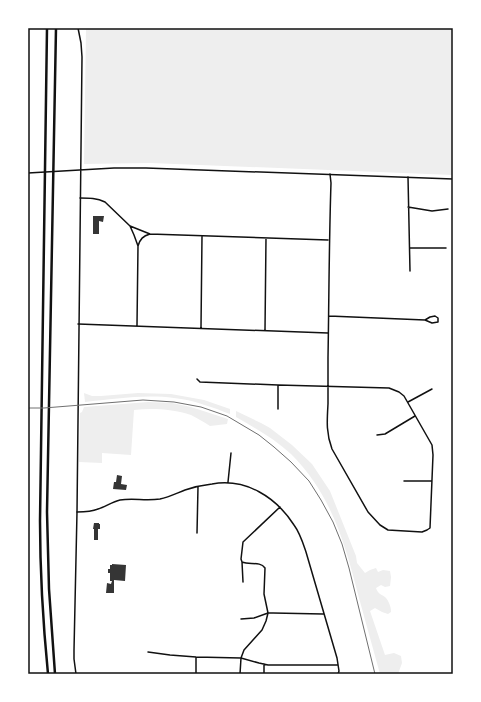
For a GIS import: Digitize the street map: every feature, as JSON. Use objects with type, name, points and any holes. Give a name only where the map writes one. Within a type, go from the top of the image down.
[{"type":"highway","points":[[47,28],[40,495],[44,628],[48,674]]},
{"type":"highway","points":[[55,674],[48,555],[48,506],[56,28]]},
{"type":"street","points":[[76,674],[74,650],[82,58],[78,28]]},
{"type":"street","points":[[28,173],[114,168],[146,168],[453,179]]},
{"type":"street","points":[[197,379],[200,382],[328,387],[388,388],[399,392],[408,402],[432,445],[433,454],[430,528],[422,532],[388,530],[380,525],[368,512],[332,449],[327,433],[328,387],[329,333],[330,174]]},
{"type":"street","points":[[408,178],[410,271]]},
{"type":"street","points":[[80,198],[90,198],[105,202],[130,226],[150,234],[329,240]]},
{"type":"street","points":[[408,208],[432,211],[448,209]]},
{"type":"street","points":[[130,226],[138,246],[137,326]]},
{"type":"street","points":[[138,246],[142,238],[150,234]]},
{"type":"street","points":[[201,328],[202,236]]},
{"type":"street","points":[[265,331],[266,238]]},
{"type":"street","points":[[410,248],[446,248]]},
{"type":"street","points":[[329,316],[425,320],[432,323],[438,322],[438,318],[435,316],[425,320]]},
{"type":"street","points":[[78,324],[329,333]]},
{"type":"street","points":[[278,385],[278,409]]},
{"type":"street","points":[[408,402],[432,389]]},
{"type":"street","points":[[377,435],[386,434],[415,416]]},
{"type":"street","points":[[228,482],[231,453]]},
{"type":"street","points":[[404,481],[432,481]]},
{"type":"street","points":[[77,512],[93,511],[120,500],[158,499],[198,487],[228,482],[245,486],[269,497],[280,507],[295,526],[301,538],[338,665],[338,674]]},
{"type":"street","points":[[197,533],[198,487]]},
{"type":"street","points":[[243,582],[241,559],[243,542],[280,507]]},
{"type":"street","points":[[240,674],[241,658],[244,650],[262,630],[268,613],[264,594],[265,568],[260,564],[245,564],[242,562]]},
{"type":"street","points":[[242,619],[254,618],[268,613],[323,614]]},
{"type":"street","points":[[148,652],[196,657],[241,658],[264,664],[338,665]]},
{"type":"street","points":[[196,657],[196,674]]},
{"type":"street","points":[[264,664],[264,674]]},
{"type":"shaded area","points":[[86,28],[453,28],[453,175],[150,163],[84,164]]},
{"type":"shaded area","points":[[84,393],[92,396],[138,393],[171,394],[204,400],[230,409],[230,414],[195,402],[163,397],[130,397],[85,402]]},
{"type":"shaded area","points":[[148,402],[172,403],[191,407],[228,419],[227,424],[210,426],[191,415],[170,410],[134,410],[131,455],[102,453],[102,463],[79,462],[80,413],[84,407]]},
{"type":"shaded area","points":[[236,411],[270,428],[292,445],[312,464],[330,491],[356,556],[357,563],[365,573],[376,568],[378,572],[383,570],[390,571],[390,586],[385,587],[381,585],[376,588],[379,593],[388,600],[391,612],[388,614],[375,608],[370,611],[385,655],[394,653],[401,656],[402,663],[398,674],[380,674],[342,540],[327,503],[317,486],[291,454],[272,439],[236,417]]},
{"type":"building","points":[[93,216],[104,216],[103,222],[99,221],[99,234],[93,234]]},
{"type":"building","points":[[117,475],[122,476],[121,484],[127,485],[126,490],[113,489]]},
{"type":"building","points":[[94,523],[100,524],[100,529],[98,529],[98,540],[94,540]]},
{"type":"building","points":[[110,565],[126,565],[125,581],[114,580],[114,593],[106,593],[107,583],[111,584],[112,581],[110,581],[110,573],[108,573],[108,569],[110,569]]},
{"type":"railway","points":[[28,408],[143,400],[174,402],[201,407],[227,416],[259,435],[291,462],[309,481],[333,522],[342,544],[349,568],[375,674]]}]
